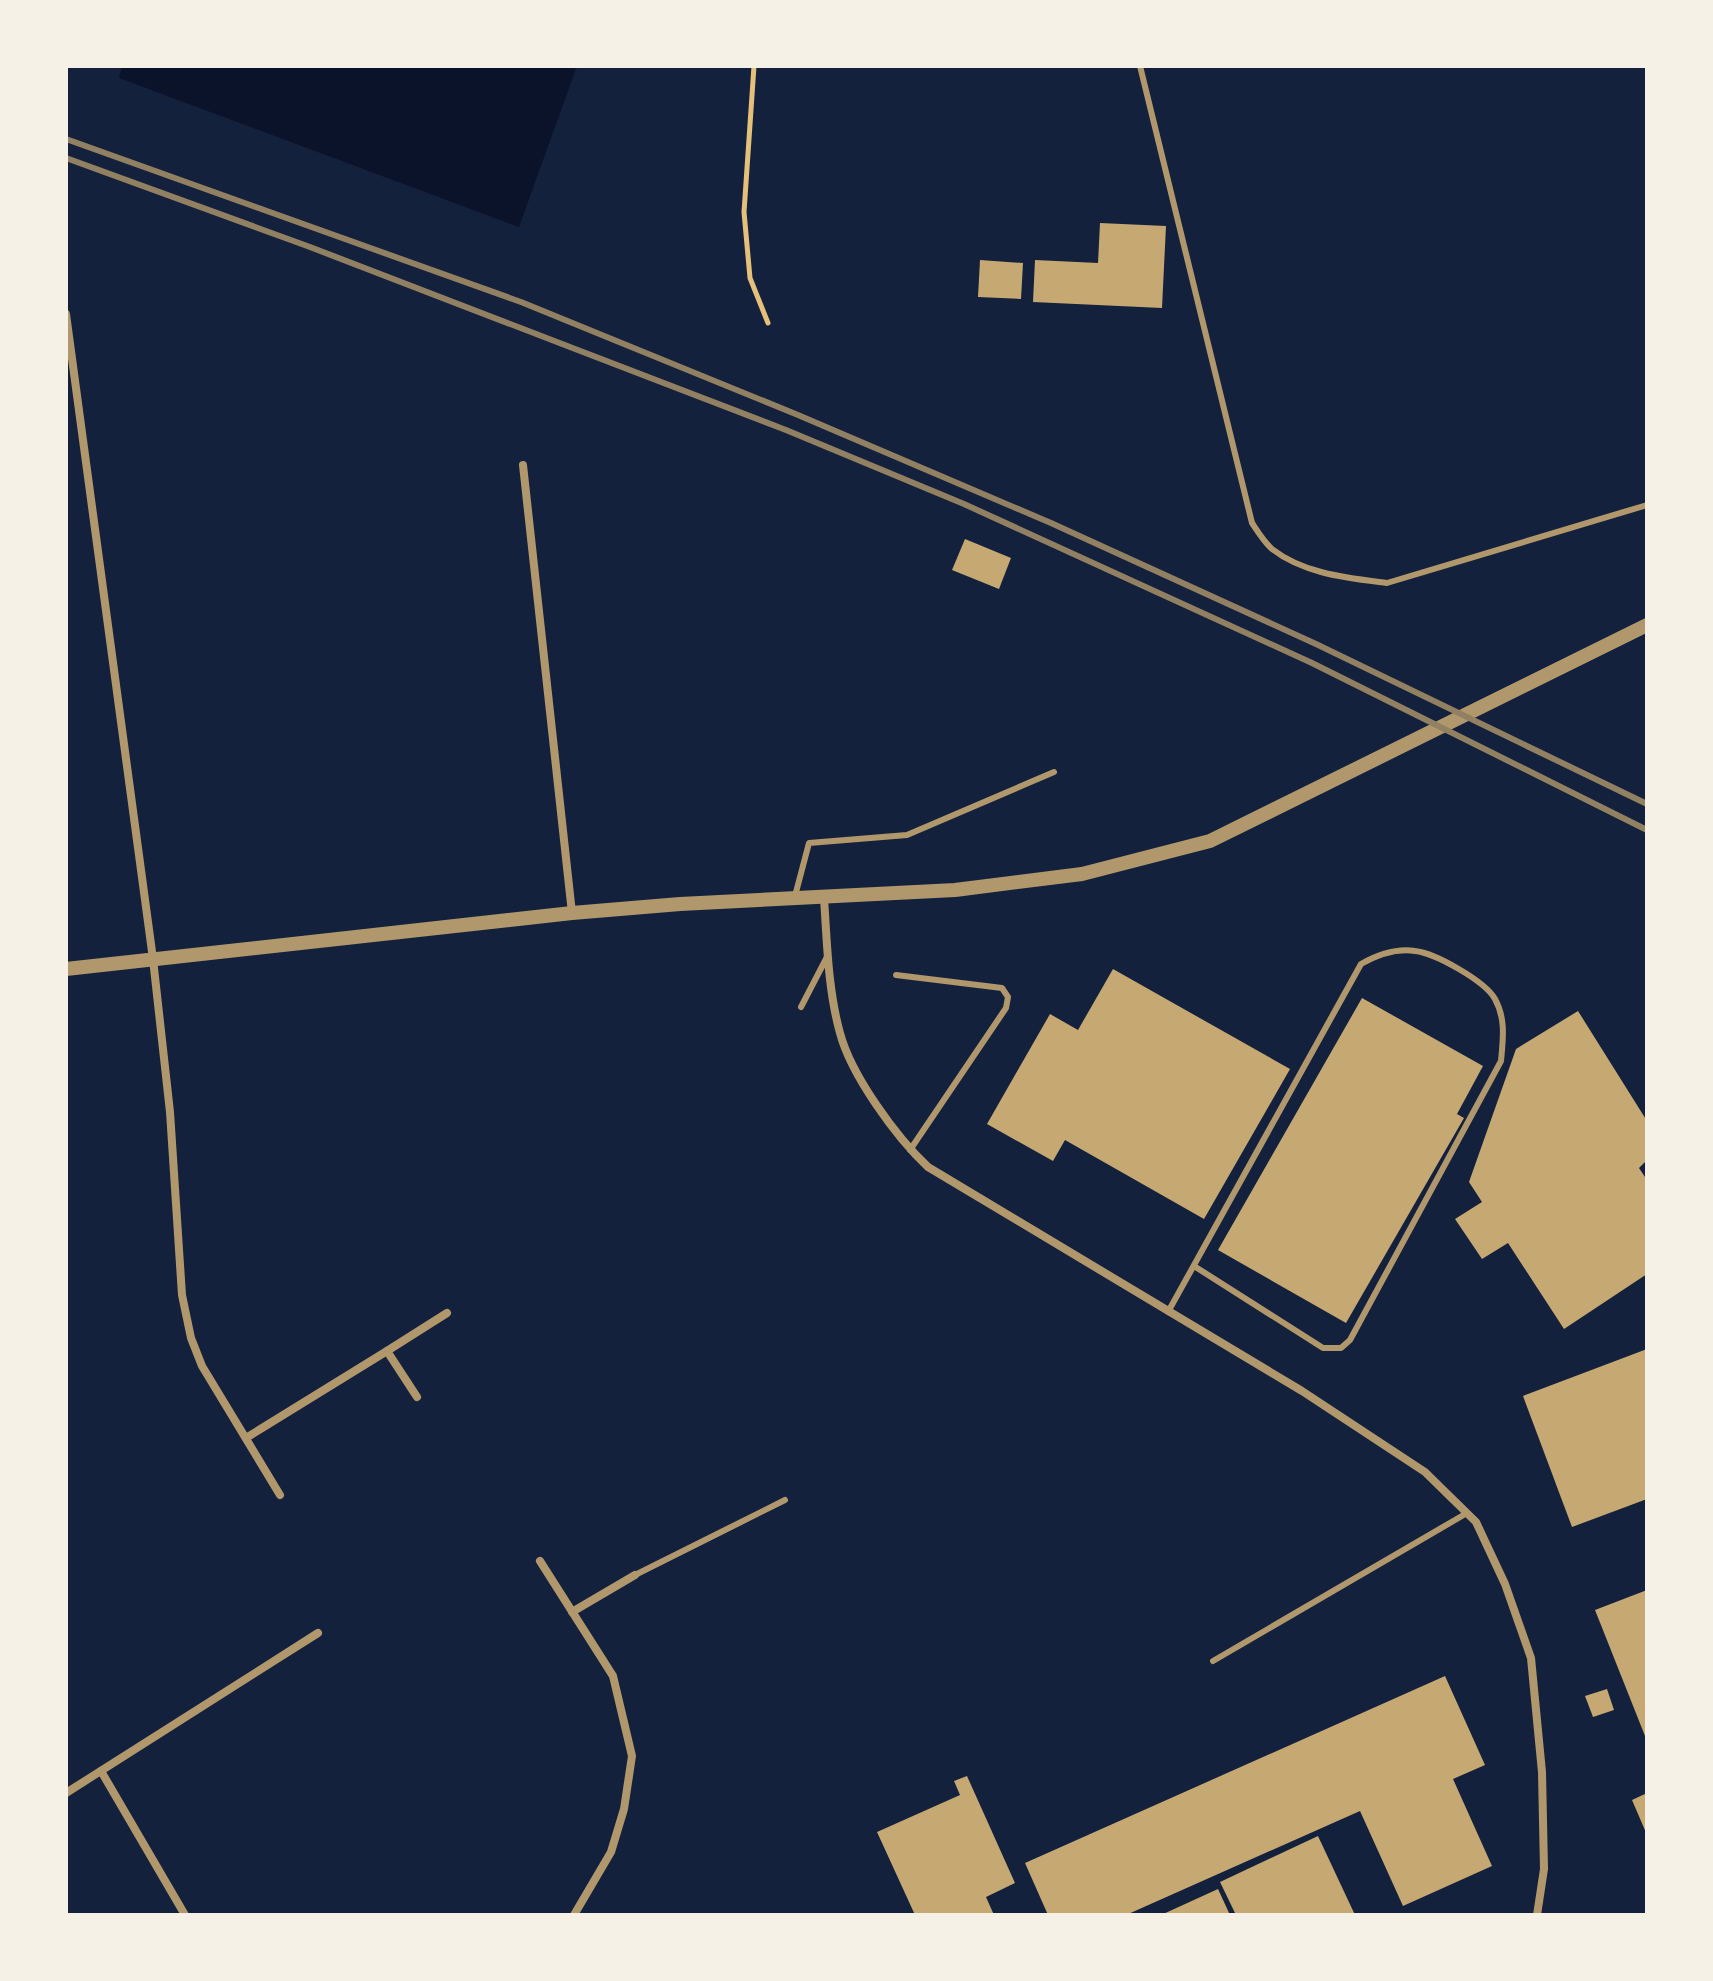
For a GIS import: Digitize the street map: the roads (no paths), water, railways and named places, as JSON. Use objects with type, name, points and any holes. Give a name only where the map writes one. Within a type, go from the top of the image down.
[{"type":"street","points":[[66,314],[153,959],[170,1112],[182,1295],[191,1338],[202,1366],[280,1495]]},
{"type":"street","points":[[523,465],[572,913]]},
{"type":"street","points":[[66,969],[572,913],[955,890],[1082,874],[1210,841],[1647,625]]},
{"type":"street","points":[[824,898],[828,955],[840,1033],[852,1064],[910,1150],[928,1167],[1302,1391],[1425,1472],[1476,1522],[1505,1584],[1531,1658],[1542,1786],[1544,1869],[1537,1915]]},
{"type":"street","points":[[246,1438],[447,1313]]},
{"type":"street","points":[[387,1351],[417,1397]]},
{"type":"street","points":[[540,1561],[613,1676],[632,1756],[624,1809],[611,1852],[574,1915]]},
{"type":"street","points":[[572,1612],[635,1575]]},
{"type":"street","points":[[66,1793],[318,1633]]},
{"type":"street","points":[[101,1771],[185,1915]]},
{"type":"lane","points":[[1140,66],[1252,523],[1269,547],[1294,564],[1345,578],[1387,583],[1647,505]]},
{"type":"lane","points":[[794,899],[809,843],[907,835],[1054,772]]},
{"type":"lane","points":[[1168,1312],[1361,964],[1382,953],[1416,950],[1464,971],[1494,997],[1505,1027],[1501,1061],[1350,1340],[1341,1348],[1323,1348],[1194,1266]]},
{"type":"lane","points":[[801,1007],[828,955]]},
{"type":"lane","points":[[896,975],[1002,988],[1008,997],[1006,1008],[910,1150]]},
{"type":"lane","points":[[635,1575],[785,1500]]},
{"type":"lane","points":[[1213,1661],[1467,1513]]},
{"type":"water","points":[[122,66],[577,66],[519,227],[119,78]]},
{"type":"railway","points":[[66,139],[521,302],[798,415],[1051,523],[1316,644],[1647,804]]},
{"type":"railway","points":[[66,158],[310,247],[786,430],[964,504],[1312,663],[1647,830]]}]
